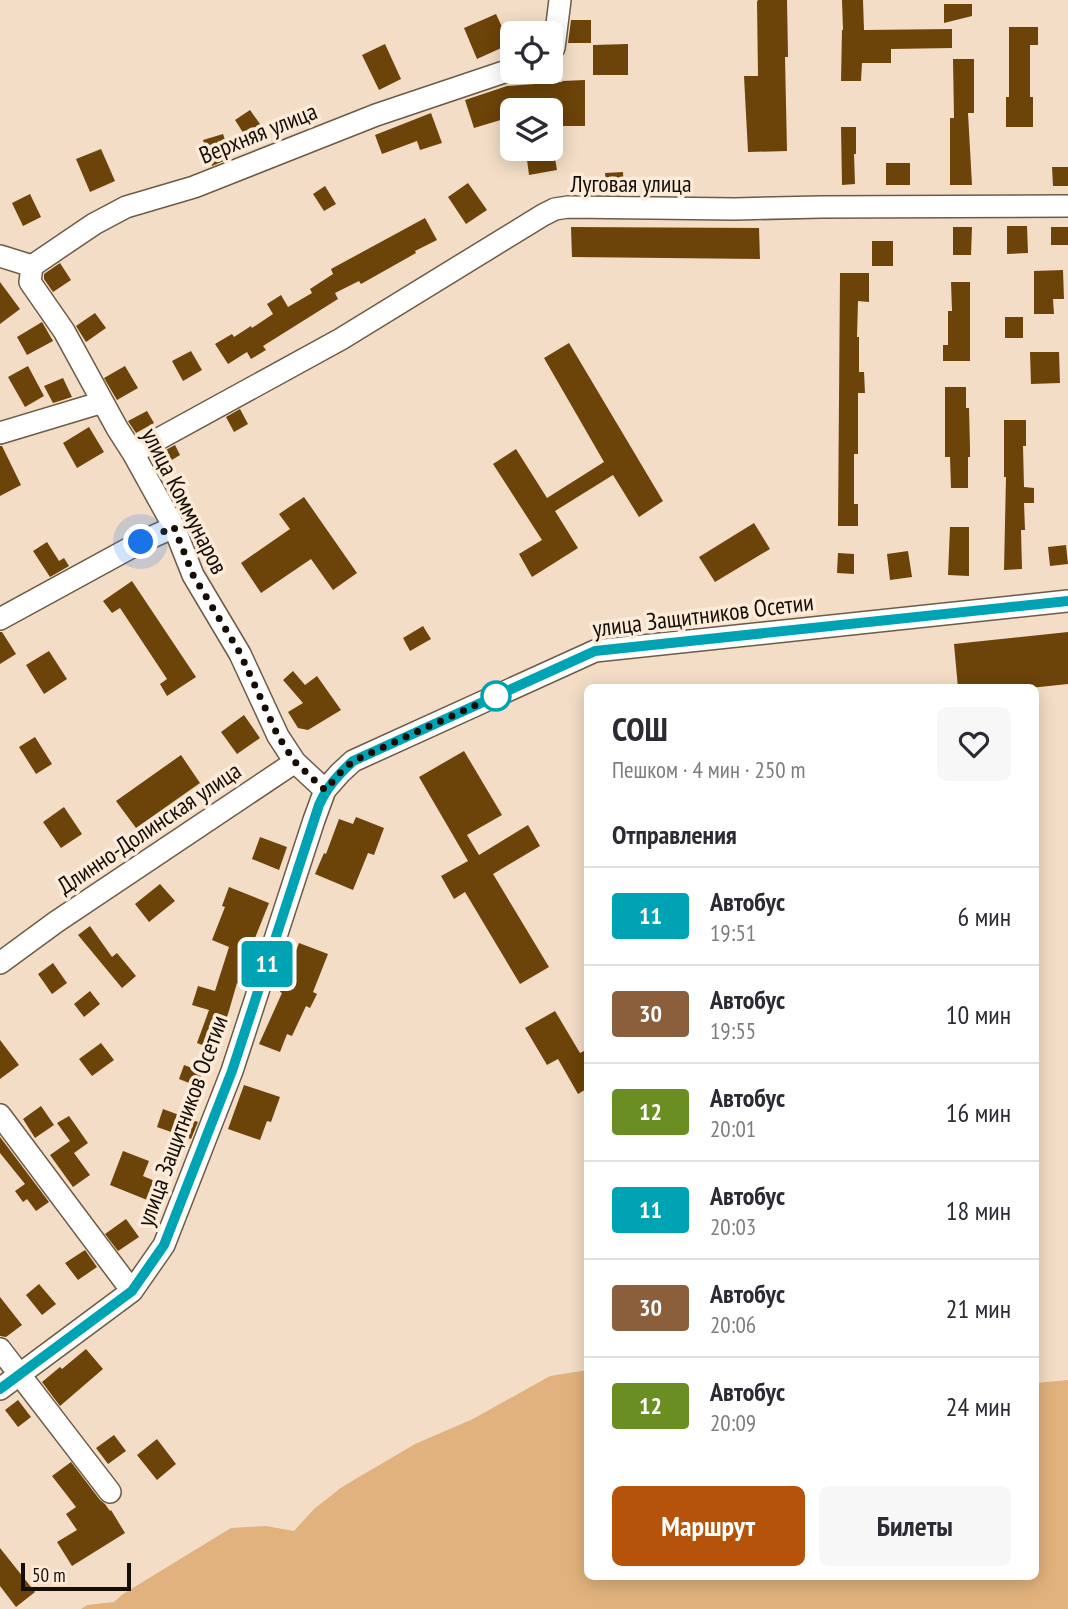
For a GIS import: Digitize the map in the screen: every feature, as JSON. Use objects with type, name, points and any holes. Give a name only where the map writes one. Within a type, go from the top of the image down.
[{"type":"street","points":[[557,21],[560,0]]},
{"type":"street","name":"Верхняя улица","points":[[32,266],[94,224],[126,207],[194,187],[376,115],[500,73]]},
{"type":"street","name":"Луговая улица","points":[[133,453],[341,339],[555,209],[1068,206]]},
{"type":"street","points":[[0,256],[32,266]]},
{"type":"street","name":"улица Коммунаров","points":[[32,266],[30,282],[64,331],[174,527],[193,575],[240,653],[278,736],[295,762]]},
{"type":"street","points":[[0,433],[103,401]]},
{"type":"street","points":[[0,620],[141,542],[174,527]]},
{"type":"street","name":"улица Защитников Осетии","points":[[0,1389],[132,1291],[164,1245],[232,1071],[325,790],[353,761],[595,651],[1068,601]]},
{"type":"street","points":[[295,762],[325,790]]},
{"type":"street","name":"Длинно-Долинская улица","points":[[0,963],[295,762]]},
{"type":"street","points":[[0,1115],[132,1291]]},
{"type":"street","points":[[0,1349],[110,1492]]},
{"type":"shaded area","points":[[584,1371],[584,1580],[1039,1580],[1039,1383],[1068,1380],[1068,1609],[81,1609],[87,1605],[114,1602],[231,1528],[266,1526],[294,1531],[314,1509],[342,1487],[415,1444],[473,1419],[550,1376]]},
{"type":"building","points":[[758,0],[787,0],[787,151],[748,152],[744,76],[758,76]]},
{"type":"building","points":[[842,0],[863,0],[864,30],[952,29],[952,48],[891,49],[891,63],[862,63],[861,81],[841,81]]},
{"type":"building","points":[[944,4],[972,4],[972,16],[944,23]]},
{"type":"building","points":[[496,14],[500,23],[500,49],[477,59],[464,28]]},
{"type":"building","points":[[571,20],[591,20],[591,43],[568,43]]},
{"type":"building","points":[[1009,27],[1038,27],[1038,45],[1030,45],[1033,127],[1006,127]]},
{"type":"building","points":[[385,44],[401,79],[379,90],[362,55]]},
{"type":"building","points":[[628,44],[628,75],[593,75],[593,45]]},
{"type":"building","points":[[953,59],[974,59],[974,113],[968,113],[972,185],[950,185],[950,118],[954,118]]},
{"type":"building","points":[[585,80],[585,126],[563,126],[563,98],[500,98],[500,120],[474,128],[465,100],[507,86],[563,84],[563,81]]},
{"type":"building","points":[[250,110],[265,131],[249,142],[235,120]]},
{"type":"building","points":[[431,113],[442,143],[420,150],[417,141],[382,154],[375,135]]},
{"type":"building","points":[[841,127],[856,127],[855,184],[842,185]]},
{"type":"building","points":[[223,134],[231,158],[212,166],[203,140]]},
{"type":"building","points":[[101,149],[115,181],[90,192],[76,159]]},
{"type":"building","points":[[527,161],[555,161],[557,170],[529,175]]},
{"type":"building","points":[[886,163],[910,163],[910,185],[886,185]]},
{"type":"building","points":[[1052,167],[1068,167],[1068,186],[1053,186]]},
{"type":"building","points":[[623,172],[624,193],[607,194],[605,173]]},
{"type":"building","points":[[468,183],[487,210],[466,224],[448,197]]},
{"type":"building","points":[[325,186],[336,204],[324,211],[313,194]]},
{"type":"building","points":[[30,194],[41,217],[23,226],[12,203]]},
{"type":"building","points":[[425,218],[437,240],[361,284],[359,281],[335,293],[338,299],[263,346],[266,350],[251,359],[247,352],[228,364],[215,344],[232,334],[234,337],[251,326],[252,328],[273,314],[267,304],[281,295],[288,307],[312,293],[310,289],[333,274],[331,269]]},
{"type":"building","points":[[1007,226],[1027,226],[1028,253],[1007,254]]},
{"type":"building","points":[[571,227],[759,228],[760,259],[572,257]]},
{"type":"building","points":[[953,227],[972,227],[971,255],[953,255]]},
{"type":"building","points":[[1051,227],[1068,227],[1068,245],[1051,245]]},
{"type":"building","points":[[872,241],[893,241],[893,266],[872,266]]},
{"type":"building","points":[[60,263],[71,280],[53,292],[44,279],[44,274]]},
{"type":"building","points":[[1063,270],[1064,299],[1053,299],[1054,314],[1034,314],[1034,271]]},
{"type":"building","points":[[840,273],[869,273],[869,302],[858,301],[859,372],[864,372],[865,393],[858,393],[858,454],[854,454],[854,504],[858,504],[858,526],[838,526]]},
{"type":"building","points":[[0,282],[20,309],[0,324]]},
{"type":"building","points":[[951,282],[970,282],[970,361],[943,361],[943,345],[948,345],[948,311],[952,311]]},
{"type":"building","points":[[95,313],[106,328],[86,342],[76,326]]},
{"type":"building","points":[[1005,317],[1023,317],[1023,338],[1005,338]]},
{"type":"building","points":[[42,322],[53,341],[27,355],[17,337]]},
{"type":"building","points":[[569,343],[663,501],[639,517],[613,475],[555,511],[578,548],[532,577],[519,554],[542,540],[493,464],[516,449],[547,498],[604,462],[544,358]]},
{"type":"building","points":[[191,351],[202,370],[183,381],[172,361]]},
{"type":"building","points":[[1030,352],[1059,352],[1060,383],[1031,384]]},
{"type":"building","points":[[28,366],[44,396],[25,407],[8,377]]},
{"type":"building","points":[[125,366],[138,388],[117,400],[104,378]]},
{"type":"building","points":[[63,378],[72,397],[53,403],[44,386]]},
{"type":"building","points":[[945,387],[966,387],[970,449],[968,488],[951,488],[950,457],[945,457]]},
{"type":"building","points":[[240,409],[248,424],[234,432],[226,417]]},
{"type":"building","points":[[147,411],[154,423],[136,433],[128,421]]},
{"type":"building","points":[[1004,420],[1026,420],[1026,446],[1023,446],[1024,487],[1034,488],[1034,503],[1024,503],[1025,530],[1021,530],[1022,569],[1004,570]]},
{"type":"building","points":[[89,427],[104,452],[77,468],[63,443]]},
{"type":"building","points":[[175,445],[180,455],[157,469],[151,458]]},
{"type":"building","points":[[0,446],[21,485],[0,496]]},
{"type":"building","points":[[304,497],[357,573],[333,590],[311,559],[261,593],[241,563],[290,529],[279,514]]},
{"type":"building","points":[[754,523],[770,549],[715,582],[699,557]]},
{"type":"building","points":[[950,527],[969,527],[969,576],[948,575]]},
{"type":"building","points":[[47,542],[59,561],[64,558],[69,566],[50,577],[33,551]]},
{"type":"building","points":[[1066,545],[1068,564],[1050,566],[1048,547]]},
{"type":"building","points":[[908,551],[912,577],[890,580],[887,554]]},
{"type":"building","points":[[838,553],[854,554],[854,574],[837,573]]},
{"type":"building","points":[[132,581],[196,677],[167,696],[160,684],[167,679],[120,608],[112,613],[103,601]]},
{"type":"building","points":[[423,626],[431,639],[410,651],[403,638]]},
{"type":"building","points":[[0,632],[16,654],[0,664]]},
{"type":"building","points":[[1068,632],[1068,684],[1039,687],[1039,684],[958,684],[954,644]]},
{"type":"building","points":[[49,651],[67,679],[44,694],[26,665]]},
{"type":"building","points":[[293,671],[305,685],[317,676],[341,710],[308,730],[298,728],[288,712],[303,703],[283,680]]},
{"type":"building","points":[[244,715],[260,738],[237,754],[221,732]]},
{"type":"building","points":[[35,737],[52,764],[36,774],[19,747]]},
{"type":"building","points":[[464,751],[502,815],[467,835],[479,855],[528,825],[540,846],[493,874],[549,967],[520,984],[465,892],[454,899],[441,876],[468,861],[419,777]]},
{"type":"building","points":[[181,755],[200,783],[136,828],[116,801]]},
{"type":"building","points":[[64,807],[82,834],[61,848],[43,822]]},
{"type":"building","points":[[356,817],[384,828],[374,855],[368,853],[353,890],[315,874],[339,819],[353,824]]},
{"type":"building","points":[[260,837],[287,847],[279,870],[252,859]]},
{"type":"building","points":[[160,884],[175,901],[149,922],[135,904]]},
{"type":"building","points":[[229,887],[269,903],[245,963],[247,964],[240,984],[237,983],[215,1050],[197,1043],[209,1010],[192,1005],[198,986],[215,991],[229,947],[212,940],[225,907],[222,906]]},
{"type":"building","points":[[90,926],[112,957],[117,953],[136,976],[122,988],[78,935]]},
{"type":"building","points":[[299,943],[328,954],[313,992],[317,994],[310,1008],[306,1006],[292,1036],[287,1034],[280,1052],[259,1044],[292,968],[290,967]]},
{"type":"building","points":[[53,963],[67,983],[52,994],[38,974]]},
{"type":"building","points":[[90,991],[100,1004],[84,1017],[74,1004]]},
{"type":"building","points":[[555,1011],[580,1053],[584,1051],[584,1090],[578,1094],[558,1059],[547,1065],[525,1028]]},
{"type":"building","points":[[0,1040],[19,1065],[0,1079]]},
{"type":"building","points":[[101,1043],[114,1060],[92,1076],[79,1059]]},
{"type":"building","points":[[184,1065],[203,1072],[197,1086],[179,1079]]},
{"type":"building","points":[[244,1085],[280,1097],[271,1122],[267,1121],[260,1140],[228,1129]]},
{"type":"building","points":[[41,1106],[54,1125],[35,1138],[23,1119]]},
{"type":"building","points":[[163,1109],[198,1122],[191,1139],[157,1127]]},
{"type":"building","points":[[69,1116],[88,1143],[74,1153],[90,1175],[73,1187],[50,1155],[70,1141],[57,1123]]},
{"type":"building","points":[[0,1137],[49,1202],[36,1211],[27,1199],[23,1202],[15,1191],[25,1184],[0,1153]]},
{"type":"building","points":[[123,1151],[149,1161],[143,1176],[169,1187],[162,1206],[110,1185]]},
{"type":"building","points":[[126,1219],[139,1237],[118,1251],[105,1234]]},
{"type":"building","points":[[85,1250],[97,1267],[78,1280],[65,1263]]},
{"type":"building","points":[[39,1284],[56,1304],[42,1315],[26,1295]]},
{"type":"building","points":[[0,1297],[22,1325],[6,1337],[0,1336]]},
{"type":"building","points":[[86,1349],[103,1369],[60,1406],[42,1382]]},
{"type":"building","points":[[18,1400],[31,1417],[18,1427],[5,1410]]},
{"type":"building","points":[[114,1435],[126,1451],[108,1464],[96,1448]]},
{"type":"building","points":[[157,1439],[176,1464],[157,1480],[137,1455]]},
{"type":"building","points":[[71,1462],[111,1510],[125,1533],[72,1566],[57,1542],[77,1530],[66,1514],[76,1507],[52,1476]]},
{"type":"building","points":[[0,1548],[35,1592],[16,1607],[0,1586]]},
{"type":"bus line","name":"11","points":[[0,1389],[132,1291],[164,1245],[232,1071],[319,805],[325,790],[353,761],[595,651],[1068,601]]},
{"type":"route","points":[[141,542],[174,527],[193,575],[240,653],[278,736],[295,762],[325,790],[353,761],[500,694],[496,696]]}]
